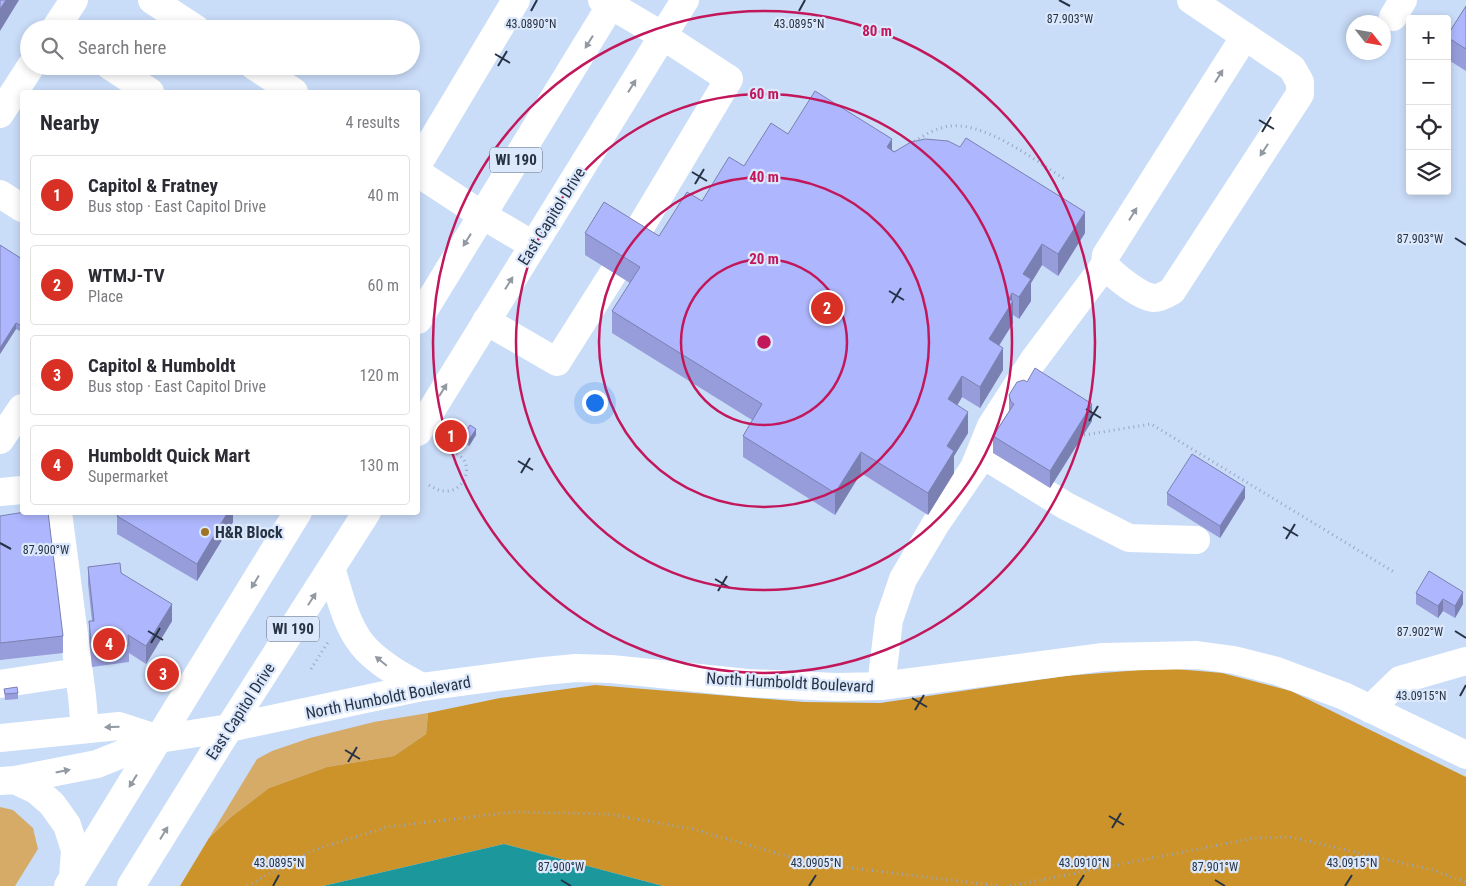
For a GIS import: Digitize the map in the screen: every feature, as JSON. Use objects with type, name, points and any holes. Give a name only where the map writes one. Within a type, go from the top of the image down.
[{"type":"main road","points":[[61,20],[74,0]]},
{"type":"main road","points":[[152,0],[182,20]]},
{"type":"main road","points":[[420,161],[516,0]]},
{"type":"main road","name":"East Capitol Drive","points":[[420,429],[685,0]]},
{"type":"main road","points":[[1106,260],[1111,272],[1143,295],[1155,298],[1172,291],[1300,94],[1300,82],[1292,68],[1191,0]]},
{"type":"main road","points":[[609,2],[729,79],[632,241]]},
{"type":"main road","name":"WI 190","points":[[420,317],[609,2]]},
{"type":"main road","points":[[881,686],[889,620],[903,579],[935,525],[974,468],[991,426],[1033,361],[1106,260],[1245,36]]},
{"type":"main road","points":[[12,101],[26,75]]},
{"type":"main road","points":[[124,75],[147,90]]},
{"type":"main road","points":[[267,75],[289,90]]},
{"type":"main road","points":[[420,173],[482,215],[533,245]]},
{"type":"main road","points":[[0,194],[20,207]]},
{"type":"main road","points":[[486,321],[556,362],[614,272]]},
{"type":"main road","points":[[0,440],[20,411]]},
{"type":"main road","points":[[980,453],[1066,506],[1129,538],[1196,540]]},
{"type":"main road","points":[[0,492],[20,490]]},
{"type":"main road","points":[[58,515],[85,729]]},
{"type":"main road","name":"East Capitol Drive","points":[[135,880],[229,728],[365,515]]},
{"type":"main road","points":[[70,882],[159,739],[289,516]]},
{"type":"main road","points":[[332,568],[353,630],[366,649],[385,665],[422,687]]},
{"type":"main road","name":"North Humboldt Boulevard","points":[[8,780],[97,764],[159,739],[229,728],[422,687],[544,671],[576,668],[610,669],[748,682],[836,687],[881,686],[1103,657],[1197,655],[1234,660],[1277,671],[1344,696],[1466,755]]},
{"type":"main road","points":[[1370,708],[1400,680],[1466,661]]},
{"type":"main road","points":[[0,684],[79,672]]},
{"type":"main road","name":"North Humboldt Boulevard","points":[[0,738],[119,726],[159,739]]},
{"type":"main road","points":[[8,780],[36,790],[52,804],[67,825],[75,850],[70,882]]},
{"type":"path","points":[[908,145],[926,134],[946,127],[967,126],[987,132],[1066,180]]},
{"type":"path","points":[[1084,435],[1151,424],[1394,572]]},
{"type":"path","points":[[429,485],[445,492],[456,488],[463,481],[466,470],[464,461],[451,450]]},
{"type":"path","points":[[311,669],[332,637]]},
{"type":"path","points":[[247,886],[314,850],[387,827],[514,812],[608,814],[693,829],[811,863],[1000,886]]},
{"type":"path","points":[[1010,886],[1254,838],[1290,838],[1424,868],[1466,882]]},
{"type":"shaded area","points":[[1165,668],[1222,673],[1291,691],[1466,777],[1466,886],[663,886],[504,844],[323,886],[180,886],[209,838],[231,817],[269,788],[327,767],[394,756],[426,734],[428,713],[500,698],[595,685],[804,702],[880,703],[1065,676]]},
{"type":"shaded area","points":[[428,713],[426,734],[394,756],[327,767],[269,788],[231,817],[209,838],[257,759],[272,751],[310,738],[374,722]]},
{"type":"shaded area","points":[[0,807],[13,810],[33,828],[38,849],[15,886],[0,886]]},
{"type":"shaded area","points":[[504,844],[663,886],[323,886]]},
{"type":"building","points":[[0,0],[6,0],[0,9]]},
{"type":"building","points":[[1466,6],[1466,49],[1451,40],[1451,30]]},
{"type":"building","points":[[815,91],[892,139],[887,147],[894,152],[911,142],[925,139],[948,141],[960,147],[966,138],[1085,212],[1058,254],[1042,244],[1023,274],[1031,279],[1019,297],[1012,293],[1009,299],[1013,301],[989,339],[1003,348],[980,387],[962,376],[948,399],[968,412],[947,446],[954,451],[928,493],[861,452],[835,493],[743,436],[762,404],[612,311],[640,267],[585,233],[604,202],[659,236],[687,192],[702,201],[729,157],[744,166],[771,123],[788,134]]},
{"type":"building","points":[[0,245],[20,258],[20,325],[16,323],[0,348]]},
{"type":"building","points":[[1035,368],[1092,404],[1050,471],[993,436],[1014,404],[1011,402],[1009,395],[1017,382],[1024,380],[1027,382]]},
{"type":"building","points":[[470,425],[476,429],[469,440],[463,436]]},
{"type":"building","points":[[1192,454],[1245,487],[1220,526],[1167,493]]},
{"type":"building","points":[[20,513],[20,515],[48,515],[63,636],[0,643],[0,516]]},
{"type":"building","points":[[118,515],[226,515],[197,564]]},
{"type":"building","points":[[120,563],[121,573],[172,604],[146,646],[128,635],[129,645],[92,650],[89,621],[94,621],[88,567]]},
{"type":"building","points":[[1429,571],[1463,592],[1455,606],[1443,599],[1438,606],[1416,593]]},
{"type":"building","points":[[17,687],[18,693],[5,694],[4,689]]},
{"type":"place","name":"WTMJ-TV","points":[[827,308]]},
{"type":"place","name":"Capitol & Fratney","points":[[451,436]]},
{"type":"place","name":"H&R Block","points":[[205,532]]},
{"type":"place","name":"Humboldt Quick Mart","points":[[109,644]]},
{"type":"place","name":"Capitol & Humboldt","points":[[163,674]]}]
